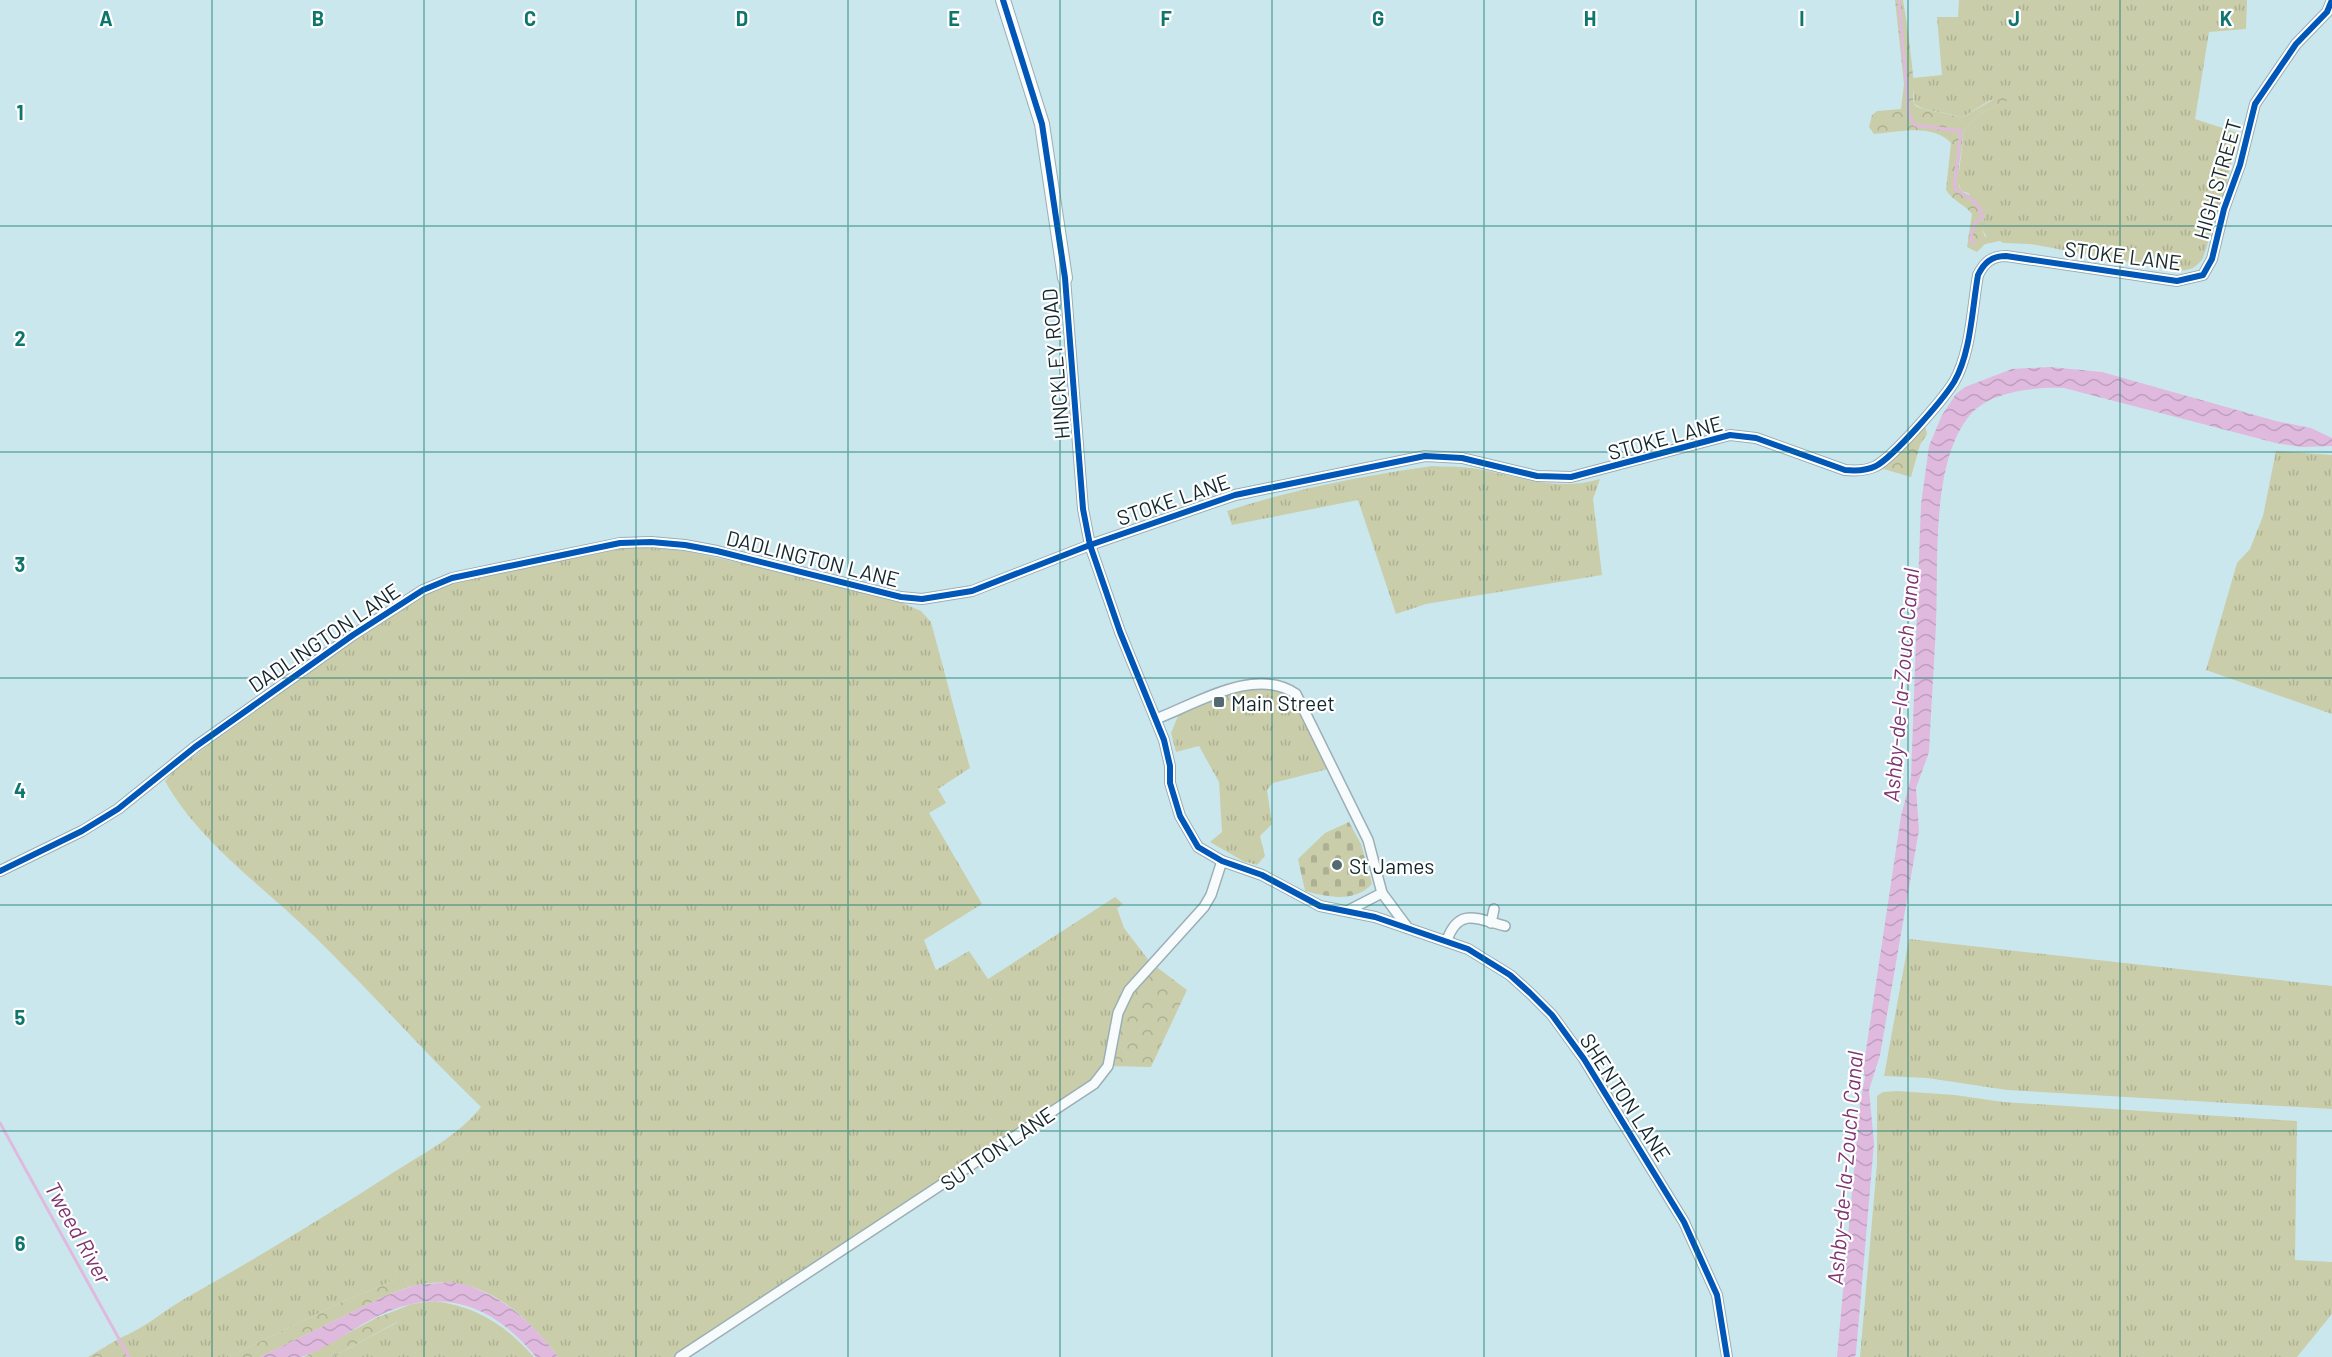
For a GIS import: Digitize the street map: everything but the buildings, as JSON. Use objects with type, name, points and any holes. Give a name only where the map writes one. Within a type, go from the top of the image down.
[{"type":"street","name":"HINCKLEY ROAD","points":[[1003,0],[1041,124],[1065,278],[1083,509],[1090,545],[1120,632],[1156,719]]},
{"type":"street","name":"HIGH STREET","points":[[2196,279],[2203,275],[2212,259],[2255,104],[2296,44],[2327,12],[2332,0]]},
{"type":"street","name":"STOKE LANE","points":[[1090,545],[1235,495],[1425,456],[1462,458],[1537,476],[1571,477],[1731,435],[1756,438],[1845,470],[1865,469],[1875,466],[1903,442],[1953,382],[1962,361],[1978,275],[1983,265],[1990,260],[2006,256],[2177,281],[2196,279]]},
{"type":"street","name":"DADLINGTON LANE","points":[[0,871],[81,831],[118,809],[195,747],[353,635],[423,590],[452,578],[620,543],[651,542],[717,551],[901,597],[922,599],[972,591],[1090,545]]},
{"type":"street","points":[[1382,893],[1348,910],[1320,906],[1262,875],[1222,861],[1198,847],[1180,816],[1170,783],[1168,755],[1156,719],[1247,683],[1268,682],[1285,686],[1296,694],[1368,840],[1382,893],[1408,928]]},
{"type":"street","name":"SUTTON LANE","points":[[680,1357],[1094,1084],[1108,1066],[1118,1013],[1129,990],[1204,907],[1211,895],[1222,861]]},
{"type":"street","points":[[1491,923],[1494,909]]},
{"type":"street","name":"SHENTON LANE","points":[[1348,910],[1447,940],[1489,961],[1517,981],[1552,1015],[1584,1059],[1667,1191],[1706,1267],[1717,1295],[1727,1357]]},
{"type":"street","points":[[1447,940],[1453,924],[1461,919],[1471,918],[1505,926]]},
{"type":"green space","points":[[1895,0],[1903,0],[1914,84],[1913,99],[1916,106],[1961,118],[2010,90],[2021,90],[2020,95],[1981,113],[1964,130],[1959,186],[1961,191],[1977,199],[1985,214],[1982,229],[1987,242],[1977,252],[1967,247],[1972,214],[1946,190],[1951,143],[1943,137],[1925,131],[1874,134],[1869,127],[1872,115],[1877,111],[1901,109],[1904,84]]},
{"type":"green space","points":[[1959,0],[2247,0],[2246,29],[2209,32],[2195,119],[2238,133],[2227,183],[2203,258],[2198,264],[2190,269],[2178,271],[2030,244],[2000,241],[1981,245],[1986,236],[1982,229],[1985,214],[1968,193],[1961,191],[1958,180],[1964,130],[1981,113],[2019,95],[2021,90],[1989,101],[1961,118],[1923,108],[1914,103],[1913,78],[1942,75],[1937,17],[1958,17]]},
{"type":"green space","points":[[1925,425],[1927,434],[1920,445],[1911,477],[1880,468]]},
{"type":"green space","points":[[2276,451],[2332,455],[2332,714],[2206,670],[2237,563],[2250,549],[2263,516]]},
{"type":"green space","points":[[1432,466],[1472,468],[1554,484],[1584,483],[1600,479],[1593,499],[1602,575],[1426,604],[1396,614],[1358,500],[1232,525],[1227,511],[1328,484]]},
{"type":"green space","points":[[638,545],[685,551],[893,599],[921,611],[931,622],[970,768],[938,789],[946,803],[929,813],[982,904],[924,940],[936,970],[969,951],[988,979],[1115,897],[1123,904],[1117,908],[1124,928],[1150,962],[1108,1066],[1094,1084],[680,1357],[558,1357],[528,1322],[494,1296],[455,1283],[433,1283],[409,1287],[405,1279],[397,1279],[344,1301],[228,1357],[130,1357],[120,1338],[429,1150],[452,1135],[481,1107],[316,938],[215,845],[180,804],[165,781],[175,770],[278,693],[415,598],[439,586],[477,575]]},
{"type":"green space","points":[[1268,685],[1295,696],[1328,769],[1273,783],[1267,790],[1272,824],[1260,836],[1265,856],[1257,865],[1243,861],[1210,842],[1222,832],[1219,782],[1199,746],[1176,752],[1171,733],[1178,716],[1248,686]]},
{"type":"green space","points":[[1349,822],[1361,844],[1372,884],[1357,894],[1340,897],[1305,891],[1298,859],[1325,833]]},
{"type":"green space","points":[[1909,939],[2332,986],[2332,1109],[2007,1090],[1927,1078],[1884,1076]]},
{"type":"green space","points":[[1150,962],[1187,990],[1151,1067],[1108,1066],[1118,1013]]},
{"type":"green space","points":[[1883,1092],[1955,1095],[2003,1102],[2297,1121],[2295,1260],[2332,1262],[2332,1314],[2297,1357],[1860,1357],[1877,1164],[1877,1096]]},
{"type":"green space","points":[[397,1279],[405,1279],[409,1287],[385,1296],[260,1357],[228,1357],[344,1301]]},
{"type":"green space","points":[[435,1301],[465,1308],[490,1319],[534,1357],[333,1357],[396,1323],[412,1309],[412,1304]]},
{"type":"green space","points":[[412,1304],[412,1312],[406,1317],[333,1357],[304,1357],[376,1318]]},
{"type":"green space","points":[[120,1338],[129,1357],[88,1357]]},
{"type":"water","points":[[2050,367],[2102,372],[2276,421],[2311,428],[2332,438],[2332,446],[2301,447],[2276,443],[2064,388],[2039,388],[2013,392],[1989,401],[1970,415],[1957,435],[1948,459],[1939,515],[1929,752],[1916,788],[1919,830],[1880,1055],[1869,1090],[1874,1143],[1856,1353],[1855,1357],[1837,1357],[1860,1104],[1865,1077],[1863,1070],[1901,816],[1911,777],[1921,504],[1929,446],[1942,415],[1956,394],[1965,387],[2012,369]]},
{"type":"water","points":[[452,1282],[484,1292],[512,1309],[537,1331],[558,1357],[536,1357],[501,1323],[462,1304],[442,1301],[420,1302],[397,1308],[301,1357],[260,1357],[385,1296],[416,1285]]},
{"type":"waterway","points":[[1899,0],[1909,117],[1915,125],[1961,131],[1954,188],[1976,203],[1983,217],[1973,227],[1971,241],[1974,243]]},
{"type":"waterway","name":"Tweed River","points":[[0,1123],[129,1357]]},
{"type":"cycle path","points":[[1003,0],[1042,124],[1065,278],[1083,509],[1090,545],[1120,632],[1164,740],[1170,766],[1170,783],[1180,816],[1198,847],[1222,861],[1262,875],[1320,906],[1375,917],[1468,949],[1510,975],[1530,993],[1552,1015],[1584,1059],[1684,1222],[1717,1295],[1727,1357]]},
{"type":"cycle path","points":[[0,871],[82,831],[118,809],[195,747],[353,635],[423,590],[452,578],[620,543],[651,542],[717,551],[901,597],[922,599],[972,591],[1090,545],[1235,495],[1425,456],[1462,458],[1537,476],[1571,477],[1730,435],[1756,438],[1845,470],[1872,468],[1905,440],[1954,382],[1964,358],[1978,275],[1992,259],[2006,256],[2177,281],[2203,275],[2212,259],[2224,209],[2240,165],[2255,104],[2296,44],[2327,12],[2332,0]]},
{"type":"place","name":"Main Street","points":[[1219,702]]},
{"type":"place","name":"St James","points":[[1337,865]]},
{"type":"water label","name":"Ashby-de-la-Zouch Canal","points":[[1900,685]]},
{"type":"water label","name":"Ashby-de-la-Zouch Canal","points":[[1844,1168]]}]
